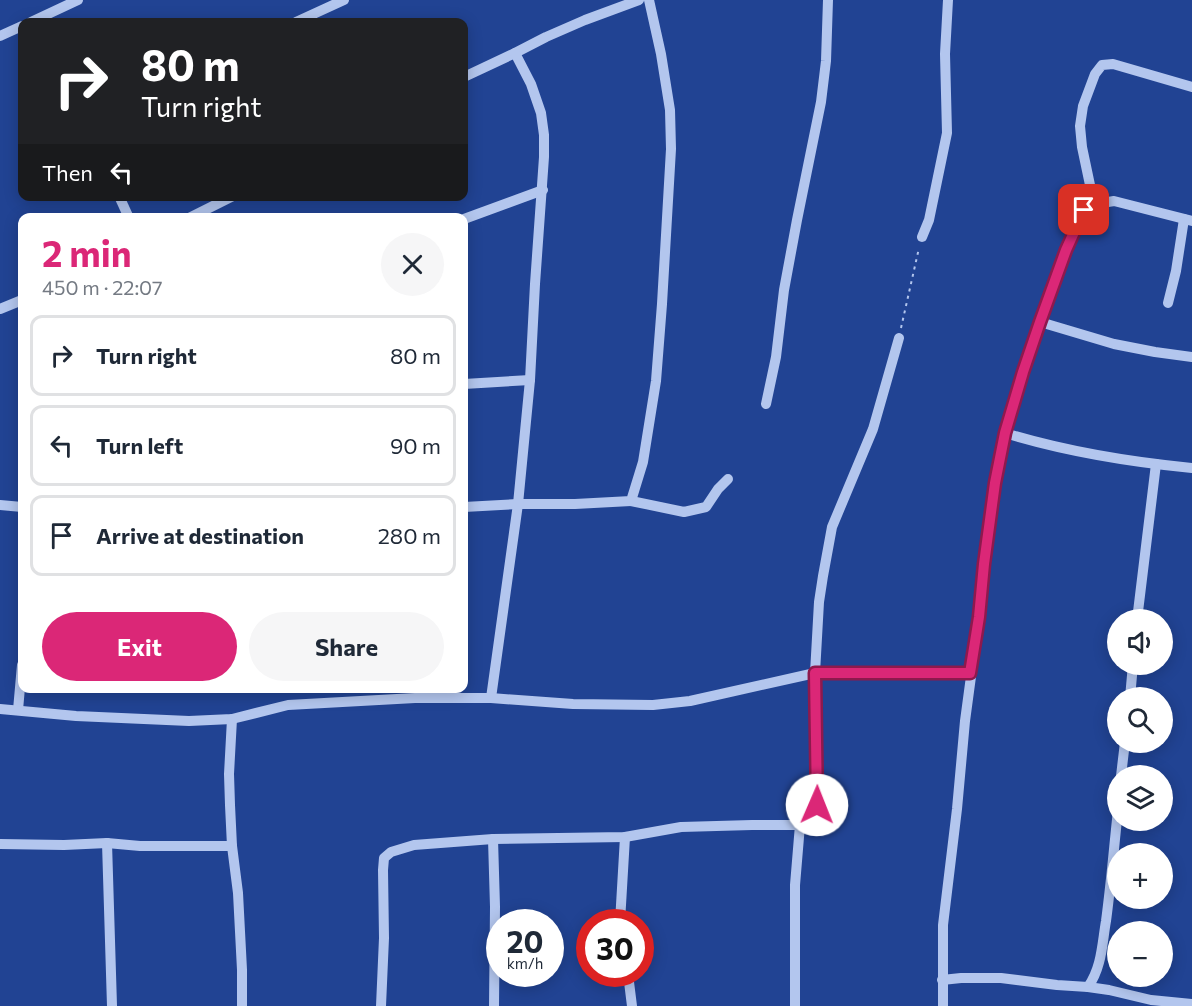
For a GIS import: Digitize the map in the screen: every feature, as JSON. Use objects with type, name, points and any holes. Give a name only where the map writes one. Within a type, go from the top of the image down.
[{"type":"street","points":[[40,18],[78,0]]},
{"type":"street","points":[[305,18],[344,0]]},
{"type":"street","points":[[468,75],[546,37],[639,0]]},
{"type":"street","points":[[631,501],[643,462],[656,381],[671,158],[670,110],[649,0]]},
{"type":"street","points":[[766,404],[776,357],[796,220],[821,102],[826,61],[828,0]]},
{"type":"street","points":[[922,237],[929,220],[947,133],[945,54],[948,0]]},
{"type":"street","points":[[0,36],[18,28]]},
{"type":"street","points":[[491,698],[518,504],[530,380],[543,190],[544,135],[541,113],[531,84],[514,53]]},
{"type":"street","points":[[1094,204],[1080,126],[1083,106],[1095,74],[1102,65],[1113,64],[1192,87]]},
{"type":"street","points":[[468,218],[543,190]]},
{"type":"street","points":[[209,213],[226,201]]},
{"type":"street","points":[[943,1006],[943,925],[970,673],[995,483],[1005,433],[1023,372],[1066,250],[1084,210],[1090,205],[1114,201],[1188,220],[1168,303]]},
{"type":"street","points":[[0,309],[18,302]]},
{"type":"street","points":[[1040,322],[1114,344],[1192,357]]},
{"type":"street","points":[[381,1006],[384,938],[382,881],[384,858],[391,852],[414,845],[493,839],[625,837],[681,827],[800,825],[811,821],[816,816],[815,673],[819,603],[832,527],[873,429],[899,338]]},
{"type":"street","points":[[468,384],[530,380]]},
{"type":"street","points":[[1005,433],[1094,454],[1192,468]]},
{"type":"street","points":[[1138,609],[1156,464]]},
{"type":"street","points":[[468,507],[631,501],[684,512],[706,507],[728,479]]},
{"type":"street","points":[[0,505],[18,507]]},
{"type":"street","points":[[0,709],[76,716],[189,721],[232,719],[288,705],[414,698],[491,698],[573,704],[653,705],[690,701],[815,673],[970,673]]},
{"type":"street","points":[[18,710],[19,693]]},
{"type":"street","points":[[232,719],[229,774],[232,846],[238,893],[242,1006]]},
{"type":"street","points":[[795,1006],[795,885],[800,825]]},
{"type":"street","points":[[1088,987],[1098,969],[1102,954],[1116,831]]},
{"type":"street","points":[[621,909],[625,837]]},
{"type":"street","points":[[493,839],[494,1006]]},
{"type":"street","points":[[0,844],[107,843],[140,846],[232,846]]},
{"type":"street","points":[[107,843],[112,1006]]},
{"type":"street","points":[[942,980],[1001,978],[1088,987],[1151,1000],[1192,1004]]},
{"type":"street","points":[[630,987],[632,1006]]},
{"type":"path","points":[[899,338],[922,237]]},
{"type":"route","points":[[817,805],[815,673],[970,673],[995,483],[1005,433],[1040,322],[1066,250],[1084,210]]}]
